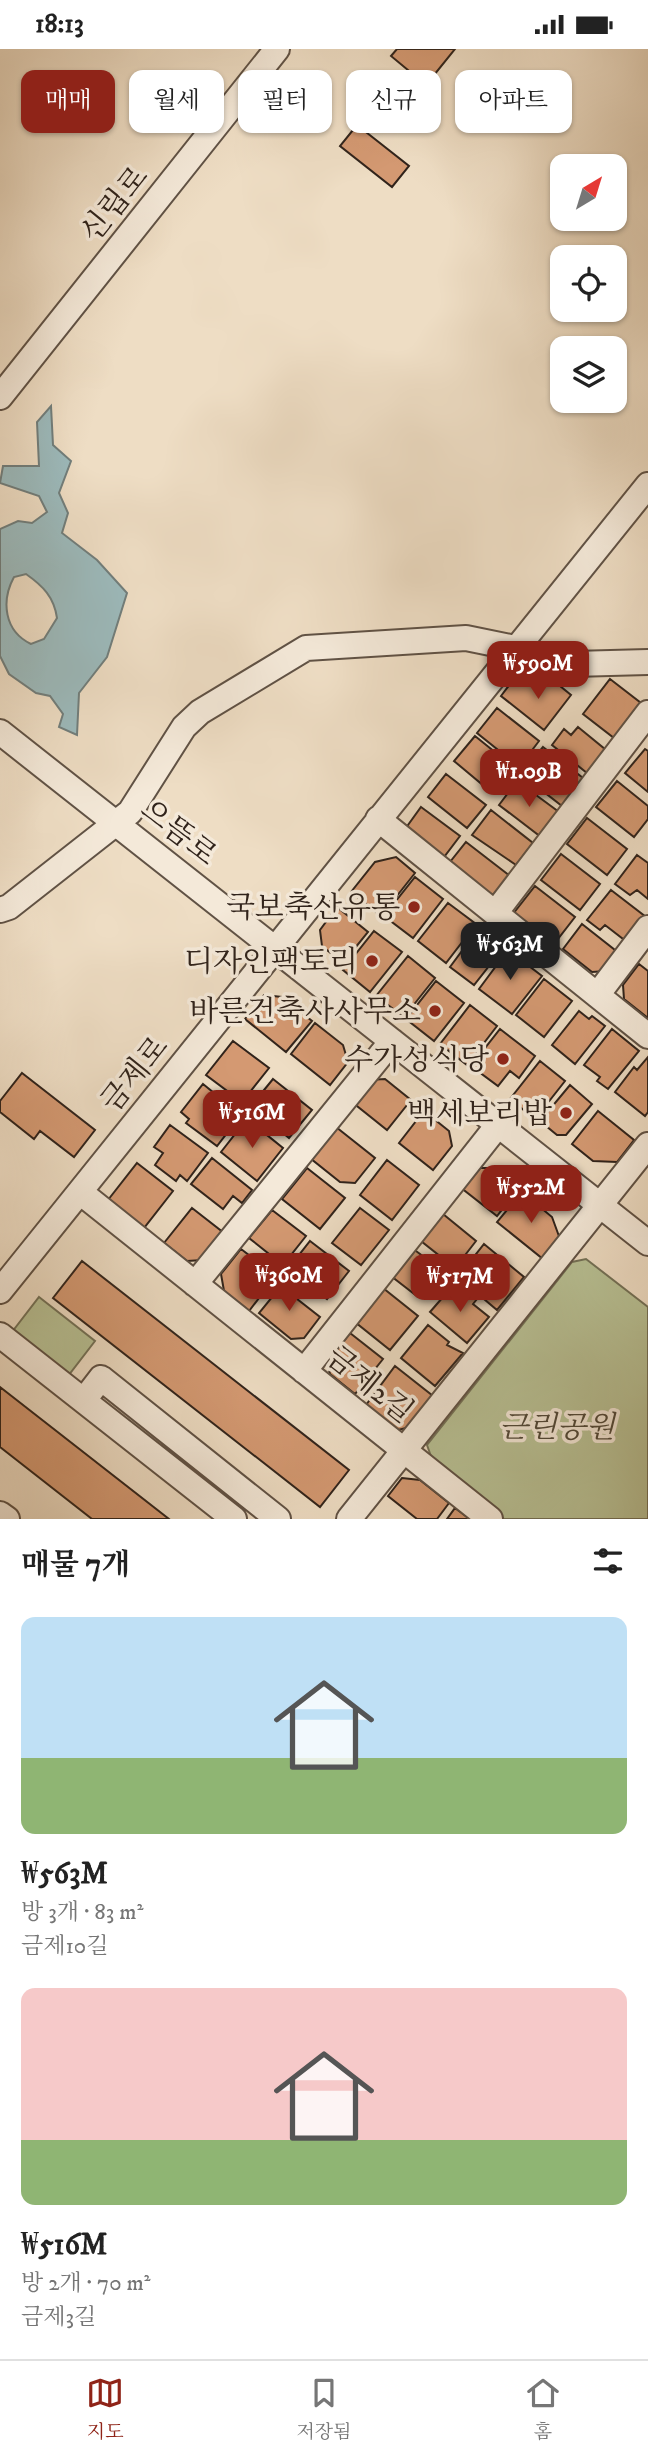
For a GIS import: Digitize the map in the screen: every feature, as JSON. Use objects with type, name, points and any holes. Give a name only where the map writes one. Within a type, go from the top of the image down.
[{"type":"street","name":"신립로","points":[[0,397],[277,49]]},
{"type":"street","name":"금제로","points":[[0,1291],[648,485]]},
{"type":"street","points":[[0,910],[9,907],[130,812],[192,720],[306,647],[466,638],[508,657],[648,662]]},
{"type":"street","points":[[496,912],[648,713]]},
{"type":"street","name":"으뜸로","points":[[0,731],[648,1243]]},
{"type":"street","points":[[378,819],[648,1036]]},
{"type":"street","points":[[598,994],[648,928]]},
{"type":"street","points":[[195,1284],[392,1041]]},
{"type":"street","points":[[304,1371],[498,1125]]},
{"type":"street","points":[[349,1519],[648,1145]]},
{"type":"street","name":"금제2길","points":[[80,1192],[490,1519]]},
{"type":"street","points":[[0,1335],[234,1519]]},
{"type":"street","points":[[84,1400],[101,1378],[278,1519]]},
{"type":"street","points":[[0,1514],[7,1519]]},
{"type":"green space","name":"근린공원","points":[[586,1259],[648,1307],[648,1519],[504,1519],[433,1462],[427,1445],[572,1262]]},
{"type":"green space","points":[[39,1297],[95,1341],[68,1376],[12,1332]]},
{"type":"water","points":[[51,406],[53,445],[71,461],[59,493],[68,513],[62,533],[97,560],[127,593],[107,657],[79,693],[77,735],[59,727],[63,714],[50,696],[36,693],[9,674],[0,656],[0,529],[18,521],[32,523],[47,512],[39,496],[0,483],[3,466],[39,466],[37,422]],"holes":[[[26,574],[50,598],[57,618],[44,639],[31,644],[22,638],[10,623],[7,605],[7,596],[14,577]]]},
{"type":"building","points":[[397,49],[455,49],[438,70],[408,70],[391,56]]},
{"type":"building","points":[[351,133],[367,133],[409,166],[392,187],[340,146]]},
{"type":"building","points":[[549,677],[571,695],[544,730],[501,696],[510,684],[529,684],[539,691]]},
{"type":"building","points":[[610,679],[641,703],[614,738],[583,714]]},
{"type":"building","points":[[497,708],[539,741],[523,762],[513,762],[477,733]]},
{"type":"building","points":[[578,727],[606,750],[587,773],[552,745],[564,729],[571,735]]},
{"type":"building","points":[[475,736],[511,765],[490,791],[454,761]]},
{"type":"building","points":[[543,747],[583,778],[562,806],[521,774]]},
{"type":"building","points":[[645,749],[648,751],[648,792],[625,773]]},
{"type":"building","points":[[446,774],[486,805],[467,828],[428,797]]},
{"type":"building","points":[[517,781],[559,812],[541,837],[499,805]]},
{"type":"building","points":[[617,781],[648,806],[648,819],[634,837],[596,807]]},
{"type":"building","points":[[421,807],[460,836],[441,861],[409,837],[408,825]]},
{"type":"building","points":[[491,810],[533,843],[516,865],[472,835]]},
{"type":"building","points":[[587,818],[627,849],[607,875],[567,844]]},
{"type":"building","points":[[466,842],[510,876],[496,894],[482,895],[446,867]]},
{"type":"building","points":[[561,854],[600,884],[580,910],[541,880]]},
{"type":"building","points":[[637,855],[648,863],[648,899],[637,890],[630,895],[615,884]]},
{"type":"building","points":[[396,857],[415,873],[381,916],[351,892],[375,862]]},
{"type":"building","name":"국보축산유통","points":[[415,877],[443,899],[413,938],[384,916]]},
{"type":"building","points":[[535,886],[575,917],[554,944],[513,914]]},
{"type":"building","points":[[611,890],[646,917],[627,942],[605,925],[600,930],[587,920]]},
{"type":"building","points":[[448,903],[476,924],[446,963],[418,941]]},
{"type":"building","points":[[337,907],[368,932],[343,963],[322,946],[320,930]]},
{"type":"building","points":[[582,924],[620,954],[606,971],[592,972],[563,949]]},
{"type":"building","points":[[479,928],[504,947],[474,985],[450,967]]},
{"type":"building","name":"디자인팩토리","points":[[374,931],[402,952],[370,992],[343,970]]},
{"type":"building","points":[[508,950],[542,976],[512,1014],[479,989]]},
{"type":"building","points":[[408,956],[435,978],[404,1017],[376,996]]},
{"type":"building","points":[[639,964],[648,971],[648,1018],[624,999],[623,985]]},
{"type":"building","points":[[544,979],[572,1001],[544,1037],[516,1015]]},
{"type":"building","name":"바른건축사사무소","points":[[436,981],[464,1003],[434,1041],[406,1019]]},
{"type":"building","points":[[264,995],[282,997],[312,1021],[286,1052],[245,1019]]},
{"type":"building","points":[[470,1005],[497,1026],[467,1065],[440,1044]]},
{"type":"building","points":[[579,1011],[589,1019],[592,1016],[605,1026],[575,1064],[552,1045]]},
{"type":"building","points":[[315,1023],[343,1045],[348,1062],[330,1085],[291,1054]]},
{"type":"building","points":[[500,1029],[535,1056],[519,1078],[510,1071],[498,1086],[471,1066]]},
{"type":"building","points":[[612,1029],[639,1051],[608,1089],[597,1081],[600,1077],[584,1065]]},
{"type":"building","points":[[233,1041],[269,1068],[242,1102],[206,1075]]},
{"type":"building","points":[[648,1057],[648,1112],[645,1116],[615,1092],[634,1067],[637,1070]]},
{"type":"building","points":[[540,1061],[565,1081],[535,1119],[510,1099]]},
{"type":"building","points":[[22,1073],[95,1130],[74,1157],[40,1131],[34,1139],[0,1112],[0,1101]]},
{"type":"building","points":[[273,1079],[312,1110],[289,1138],[251,1106]]},
{"type":"building","points":[[385,1079],[411,1100],[387,1130],[352,1102],[369,1080]]},
{"type":"building","points":[[203,1084],[241,1115],[217,1146],[186,1123],[189,1119],[181,1112]]},
{"type":"building","name":"백세보리밥","points":[[570,1085],[592,1104],[566,1135],[557,1135],[540,1121]]},
{"type":"building","points":[[424,1111],[449,1131],[452,1146],[433,1170],[399,1143]]},
{"type":"building","points":[[598,1111],[634,1140],[617,1162],[593,1161],[572,1144]]},
{"type":"building","points":[[247,1119],[283,1148],[257,1181],[221,1152]]},
{"type":"building","points":[[170,1125],[208,1153],[187,1181],[180,1175],[176,1181],[155,1165],[163,1153],[154,1147]]},
{"type":"building","points":[[336,1127],[375,1158],[355,1183],[340,1182],[310,1158]]},
{"type":"building","points":[[212,1158],[252,1190],[242,1203],[233,1196],[223,1209],[191,1184]]},
{"type":"building","points":[[387,1160],[419,1185],[392,1220],[360,1195]]},
{"type":"building","points":[[137,1163],[173,1191],[144,1228],[108,1200]]},
{"type":"building","points":[[307,1168],[345,1198],[320,1229],[282,1199]]},
{"type":"building","points":[[474,1168],[492,1168],[518,1189],[497,1216],[460,1187]]},
{"type":"building","points":[[522,1192],[552,1217],[560,1239],[543,1259],[497,1222]]},
{"type":"building","points":[[192,1208],[224,1233],[203,1260],[187,1261],[164,1243]]},
{"type":"building","points":[[360,1208],[389,1230],[361,1265],[332,1243]]},
{"type":"building","points":[[272,1210],[306,1236],[283,1265],[249,1238]]},
{"type":"building","points":[[443,1214],[476,1241],[455,1268],[421,1241]]},
{"type":"building","points":[[310,1241],[349,1271],[327,1299],[288,1269]]},
{"type":"building","points":[[484,1244],[524,1277],[497,1310],[458,1277]]},
{"type":"building","points":[[412,1248],[440,1269],[437,1273],[447,1280],[436,1294],[432,1290],[427,1295],[418,1297],[391,1276]]},
{"type":"building","points":[[241,1249],[276,1276],[249,1311],[224,1291],[221,1274]]},
{"type":"building","points":[[82,1261],[349,1470],[320,1507],[53,1298]]},
{"type":"building","points":[[286,1280],[296,1289],[292,1295],[320,1317],[304,1338],[291,1339],[259,1313]]},
{"type":"building","points":[[383,1288],[418,1316],[390,1350],[355,1322]]},
{"type":"building","points":[[458,1288],[477,1299],[473,1304],[489,1317],[467,1343],[430,1312],[450,1289],[455,1293]]},
{"type":"building","points":[[428,1325],[449,1342],[447,1345],[463,1353],[435,1386],[401,1358]]},
{"type":"building","points":[[350,1333],[383,1359],[355,1394],[330,1374],[327,1362]]},
{"type":"building","points":[[395,1366],[433,1396],[410,1427],[398,1430],[366,1405]]},
{"type":"building","points":[[0,1387],[169,1519],[92,1519],[0,1447]]},
{"type":"building","points":[[402,1478],[420,1480],[449,1503],[437,1519],[417,1519],[388,1496]]},
{"type":"building","points":[[455,1508],[470,1519],[447,1519]]},
{"type":"place","name":"국보축산유통","points":[[414,907]]},
{"type":"place","name":"디자인팩토리","points":[[372,961]]},
{"type":"place","name":"바른건축사사무소","points":[[435,1011]]},
{"type":"place","name":"수가성식당","points":[[503,1059]]},
{"type":"place","name":"백세보리밥","points":[[566,1113]]}]
